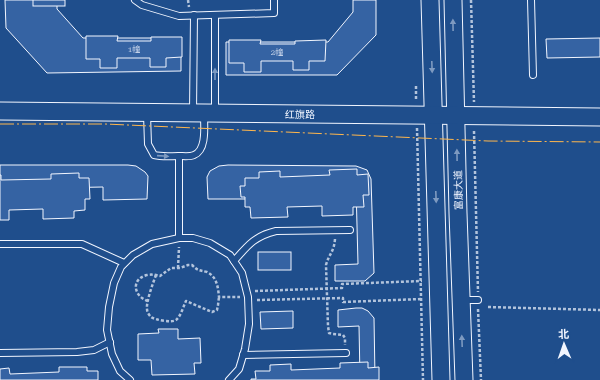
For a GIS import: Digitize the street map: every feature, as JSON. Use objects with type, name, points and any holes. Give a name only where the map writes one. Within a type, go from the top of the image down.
[{"type":"street","points":[[430,0],[425,115],[438,281],[441,380]]},
{"type":"street","name":"富康大道","points":[[453,0],[464,380]]},
{"type":"street","name":"红旗路","points":[[0,111],[600,117]]},
{"type":"lane","points":[[134,0],[142,5],[179,16],[274,13],[274,0]]},
{"type":"lane","points":[[531,0],[533,75]]},
{"type":"lane","points":[[204,113],[216,14]]},
{"type":"lane","points":[[147,112],[148,144],[154,155],[194,156],[199,152],[202,147],[204,137],[204,113],[194,15]]},
{"type":"lane","points":[[179,156],[179,238]]},
{"type":"lane","points":[[234,261],[256,238],[267,233],[276,231],[350,230]]},
{"type":"lane","points":[[130,380],[122,377],[112,354],[107,330],[109,307],[114,283],[121,267],[133,255],[152,244],[179,238],[193,238],[210,243],[230,255],[242,273],[248,296],[249,324],[245,349],[239,369],[231,379]]},
{"type":"lane","points":[[0,244],[82,244],[124,263]]},
{"type":"lane","points":[[461,300],[478,300]]},
{"type":"lane","points":[[0,353],[77,352],[94,350],[110,342]]},
{"type":"lane","points":[[243,355],[346,353]]},
{"type":"path","points":[[471,0],[480,380]]},
{"type":"path","points":[[416,84],[425,115],[421,281],[423,380]]},
{"type":"path","points":[[335,230],[334,246],[326,265],[328,326],[329,333],[343,335],[345,338],[346,353]]},
{"type":"path","points":[[178,268],[179,238]]},
{"type":"path","points":[[148,301],[142,299],[136,293],[136,286],[139,280],[146,275],[152,274],[156,275],[160,276],[171,268],[192,265],[199,271],[206,272],[212,276],[217,282],[219,297],[217,310],[212,312],[186,301],[176,321],[172,322],[152,318],[147,310],[148,301],[156,275]]},
{"type":"path","points":[[219,297],[342,288],[342,284],[438,281]]},
{"type":"path","points":[[248,296],[327,299],[343,298],[343,302],[438,299]]},
{"type":"path","points":[[488,307],[600,310]]},
{"type":"building","points":[[5,0],[57,0],[57,9],[83,38],[181,38],[181,71],[47,73],[6,28]]},
{"type":"building","points":[[33,0],[65,0],[65,6],[33,6]]},
{"type":"building","points":[[353,0],[376,0],[376,35],[337,75],[226,75],[226,42],[328,42],[353,12]]},
{"type":"building","points":[[86,36],[118,36],[117,41],[151,41],[151,37],[182,37],[182,57],[166,58],[166,67],[150,67],[150,58],[117,58],[117,68],[100,68],[100,59],[86,59]]},
{"type":"building","points":[[600,38],[600,57],[547,58],[546,39]]},
{"type":"building","points":[[229,40],[261,40],[260,44],[295,44],[295,41],[326,40],[325,61],[309,61],[309,70],[293,70],[293,61],[261,61],[261,72],[244,72],[244,63],[229,63]]},
{"type":"building","points":[[0,165],[136,166],[148,176],[147,199],[103,200],[103,187],[0,189]]},
{"type":"building","points":[[219,166],[356,166],[367,170],[371,179],[374,273],[365,281],[335,281],[335,265],[358,264],[356,187],[256,187],[257,199],[208,199],[207,177],[210,171]]},
{"type":"building","points":[[357,169],[357,175],[368,174],[369,195],[363,195],[364,207],[353,207],[353,215],[322,216],[322,206],[287,207],[288,217],[251,218],[250,207],[245,207],[245,197],[241,197],[240,186],[245,186],[245,178],[259,178],[259,172],[280,171],[280,177],[330,175],[329,170]]},
{"type":"building","points":[[79,173],[79,178],[89,178],[90,199],[85,199],[85,210],[74,211],[74,218],[43,219],[43,209],[9,210],[9,220],[0,220],[0,175],[1,180],[51,179],[51,174]]},
{"type":"building","points":[[258,252],[291,252],[291,270],[258,270]]},
{"type":"building","points":[[362,308],[368,311],[374,318],[375,378],[360,378],[359,326],[338,327],[338,310]]},
{"type":"building","points":[[293,311],[293,328],[261,329],[260,312]]},
{"type":"building","points":[[158,329],[178,329],[178,339],[200,338],[201,363],[194,363],[195,374],[152,375],[151,360],[138,360],[138,334],[159,333]]},
{"type":"building","points":[[368,362],[368,368],[379,367],[379,380],[251,380],[256,379],[255,371],[270,371],[270,365],[291,364],[291,370],[340,368],[340,363]]},
{"type":"building","points":[[59,367],[87,367],[87,371],[98,371],[98,380],[0,380],[0,369],[9,368],[10,374],[59,372]]},
{"type":"power","points":[[0,124],[105,124],[488,141],[600,142]]}]
